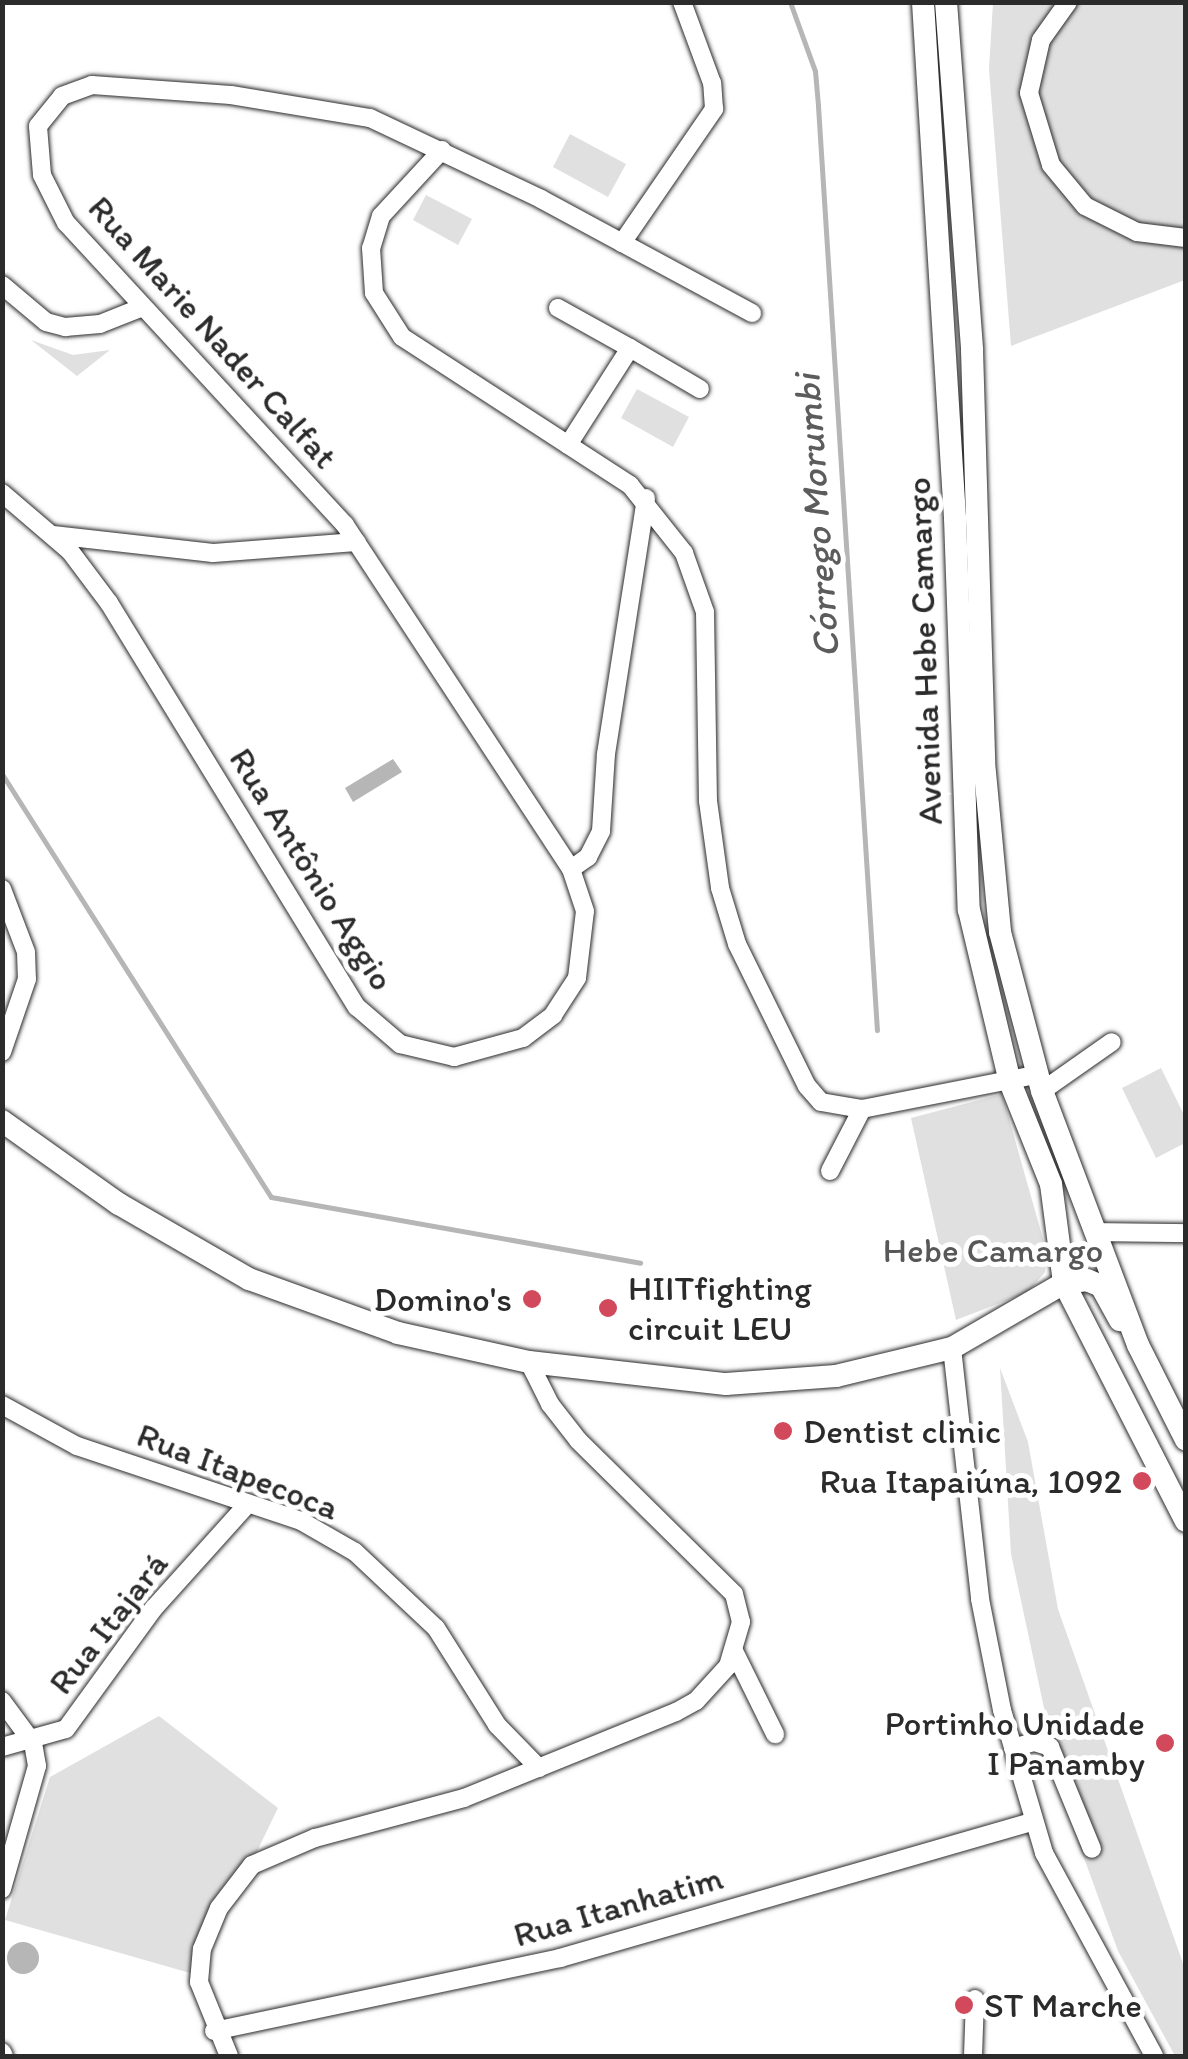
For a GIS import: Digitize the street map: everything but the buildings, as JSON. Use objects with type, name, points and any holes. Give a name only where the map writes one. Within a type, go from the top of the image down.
[{"type":"main road","name":"Avenida Hebe Camargo","points":[[923,2],[956,518],[969,910],[1010,1082],[1051,1184],[1064,1283],[1186,1521]]},
{"type":"main road","name":"Avenida Hebe Camargo","points":[[946,2],[972,350],[984,762],[1000,932],[1039,1083],[1138,1345]]},
{"type":"main road","points":[[2,1121],[119,1204],[249,1279],[398,1333],[530,1362],[726,1384],[780,1383],[952,1348],[1003,1323],[1064,1283],[1101,1286],[1138,1345],[1186,1440]]},
{"type":"main road","points":[[1003,1323],[1057,1311],[1080,1320]]},
{"type":"street","points":[[622,243],[714,110],[712,83],[682,2]]},
{"type":"street","points":[[1068,2],[1041,40],[1029,93],[1051,165],[1085,206],[1137,232],[1186,238]]},
{"type":"street","name":"Rua Marie Nader Calfat","points":[[570,869],[357,542],[66,223],[42,176],[38,126],[48,109],[77,88],[160,89],[332,109],[392,125],[752,313]]},
{"type":"street","points":[[442,150],[381,216],[371,248],[374,293],[402,337],[646,498],[684,552],[704,612],[708,801],[720,888],[737,944],[807,1086],[821,1102],[862,1110],[1010,1082],[1039,1083],[1112,1042]]},
{"type":"street","points":[[2,285],[46,322],[65,328],[100,324],[140,308]]},
{"type":"street","points":[[558,308],[700,388]]},
{"type":"street","points":[[568,445],[630,348]]},
{"type":"street","name":"Rua Antônio Aggio","points":[[2,493],[52,534],[108,603],[356,1007],[400,1044],[430,1055],[476,1055],[523,1038],[553,1015],[584,958],[585,910],[570,869]]},
{"type":"street","points":[[570,869],[588,857],[601,830],[606,754],[646,498]]},
{"type":"street","points":[[52,534],[213,554],[357,542]]},
{"type":"street","points":[[2,889],[26,952],[27,980],[2,1052]]},
{"type":"street","points":[[830,1171],[862,1110]]},
{"type":"street","points":[[1101,1242],[1186,1233]]},
{"type":"street","points":[[952,1348],[980,1600],[1013,1748],[1034,1821],[1088,1942],[1154,2056]]},
{"type":"street","points":[[230,2056],[214,2032],[199,1982],[202,1949],[219,1908],[252,1865],[539,1768],[686,1708],[718,1680],[734,1651],[742,1622],[734,1594],[578,1440],[550,1404],[530,1362]]},
{"type":"street","name":"Rua Itapecoca","points":[[2,1405],[77,1446],[246,1506],[301,1521],[387,1576],[463,1662],[513,1747],[539,1768]]},
{"type":"street","name":"Rua Itajará","points":[[33,1743],[66,1729],[85,1708],[154,1608],[246,1506]]},
{"type":"street","points":[[734,1651],[774,1734]]},
{"type":"street","points":[[2,1701],[33,1743],[33,1796],[2,1889]]},
{"type":"street","points":[[1013,1748],[1034,1742],[1050,1747],[1092,1849]]},
{"type":"street","points":[[2,1747],[33,1743]]},
{"type":"street","name":"Rua Itanhatim","points":[[214,2032],[541,1963],[1034,1821]]},
{"type":"street","points":[[973,2056],[974,1999]]},
{"type":"green space","points":[[993,3],[1185,3],[1185,280],[1011,346],[989,69]]},
{"type":"green space","points":[[570,134],[626,164],[608,197],[553,167]]},
{"type":"green space","points":[[426,195],[472,219],[458,245],[413,220]]},
{"type":"green space","points":[[31,340],[73,355],[110,350],[77,376]]},
{"type":"green space","points":[[637,389],[689,417],[673,447],[621,418]]},
{"type":"green space","points":[[1161,1068],[1185,1117],[1185,1143],[1156,1158],[1122,1088]]},
{"type":"green space","name":"Hebe Camargo","points":[[1002,1094],[1047,1253],[1045,1272],[1028,1292],[956,1320],[911,1118]]},
{"type":"green space","points":[[1000,1368],[1028,1442],[1058,1609],[1185,1969],[1185,2056],[1175,2056],[1118,1951],[1065,1806],[1011,1554]]},
{"type":"green space","points":[[159,1716],[278,1808],[197,1975],[5,1920],[50,1777]]},
{"type":"shaded area","points":[[393,759],[402,772],[353,802],[345,788]]},
{"type":"shaded area","points":[[23,1942],[34,1947],[39,1958],[34,1969],[23,1974],[12,1969],[7,1958],[12,1947]]},
{"type":"waterway","name":"Córrego Morumbi","points":[[790,2],[815,71],[818,106],[877,1030]]},
{"type":"waterway","points":[[2,774],[271,1197],[640,1263]]},
{"type":"place","name":"Domino's","points":[[532,1299]]},
{"type":"place","name":"HIITfighting circuit LEU","points":[[608,1308]]},
{"type":"place","name":"Dentist clinic","points":[[783,1431]]},
{"type":"place","name":"Rua Itapaiúna, 1092","points":[[1142,1481]]},
{"type":"place","name":"Portinho Unidade I Panamby","points":[[1165,1743]]},
{"type":"place","name":"ST Marche","points":[[964,2005]]}]
